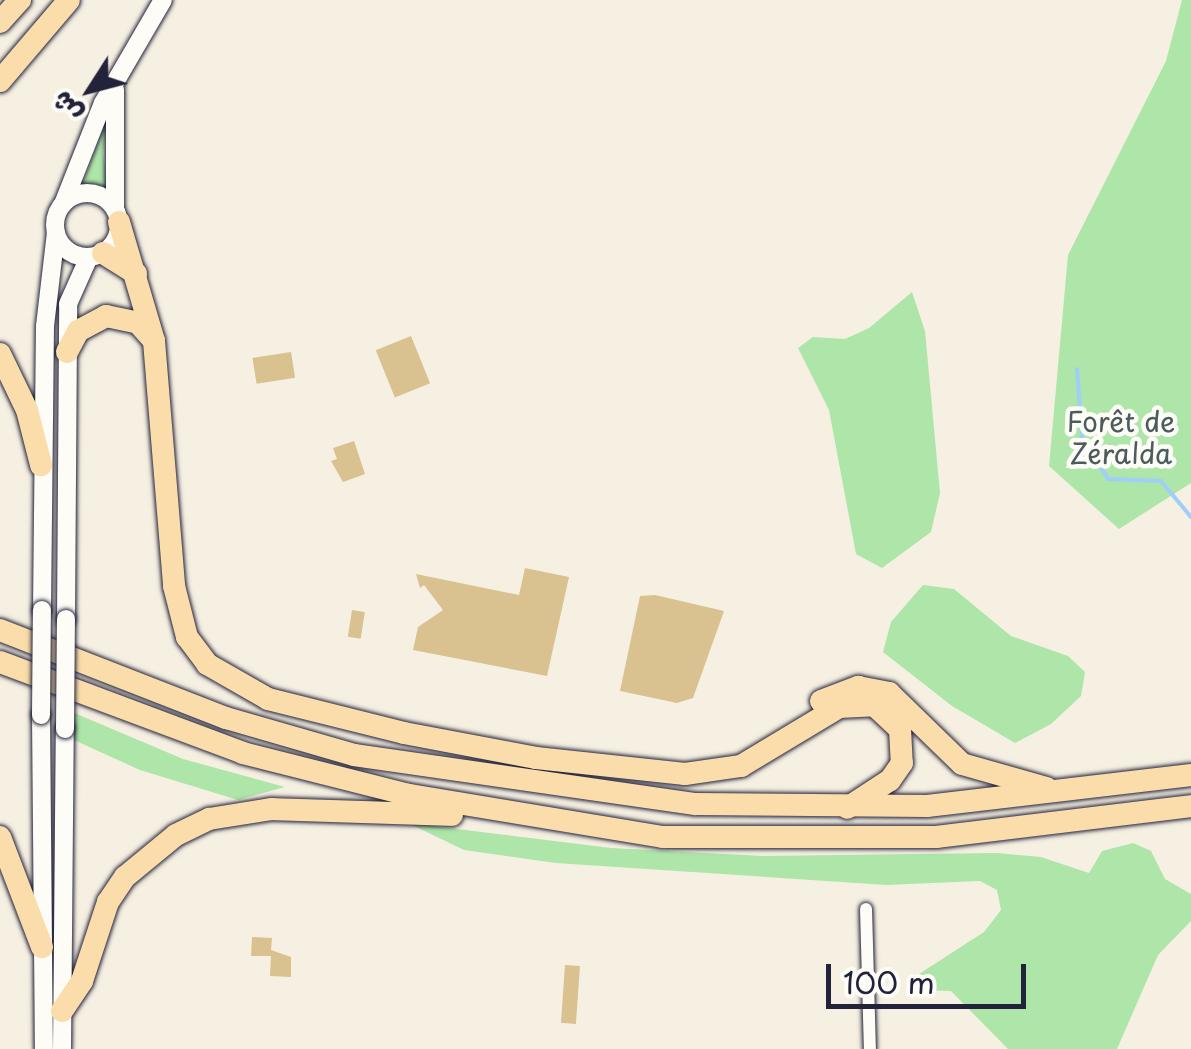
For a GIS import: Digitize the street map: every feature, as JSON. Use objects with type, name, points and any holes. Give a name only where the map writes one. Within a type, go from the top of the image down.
[{"type":"highway","points":[[0,66],[66,0]]},
{"type":"highway","points":[[0,81],[66,0]]},
{"type":"highway","points":[[117,216],[154,341],[175,554],[173,580],[184,628],[214,669],[268,699],[442,742],[685,774],[741,766],[839,707],[874,705],[896,722],[904,756],[890,780],[848,808]]},
{"type":"highway","points":[[96,255],[136,274]]},
{"type":"highway","points":[[67,352],[78,331],[106,316],[138,323],[154,341]]},
{"type":"highway","points":[[0,354],[27,410],[41,465]]},
{"type":"highway","points":[[175,554],[203,642],[245,675],[283,692],[508,740],[660,759],[749,747],[828,696],[869,687],[896,697],[962,764],[1066,792]]},
{"type":"highway","points":[[0,619],[32,643]]},
{"type":"highway","points":[[0,630],[226,718],[354,755],[696,804],[848,808],[1066,792],[1190,776]]},
{"type":"highway","points":[[0,662],[244,753],[537,820],[663,838],[936,837],[1191,806]]},
{"type":"highway","points":[[62,1011],[82,981],[100,921],[125,877],[149,852],[209,819],[272,809],[537,820]]},
{"type":"highway","points":[[0,838],[42,947]]},
{"type":"main road","points":[[44,1049],[41,465],[56,233],[63,204],[116,80],[164,0]]},
{"type":"main road","points":[[62,1049],[68,304],[96,255],[117,237],[116,80]]},
{"type":"main road","points":[[63,204],[90,193],[117,216]]},
{"type":"main road","points":[[56,233],[65,248],[96,255]]},
{"type":"street","points":[[866,909],[870,1049]]},
{"type":"green space","name":"Forêt de Zéralda","points":[[1182,0],[1191,0],[1191,483],[1119,529],[1049,466],[1068,255],[1166,61]]},
{"type":"green space","points":[[108,114],[103,153],[108,188],[82,186]]},
{"type":"green space","points":[[912,292],[925,331],[940,493],[931,532],[882,568],[856,554],[829,410],[798,348],[813,337],[845,339],[869,328]]},
{"type":"green space","points":[[923,585],[954,589],[1011,636],[1068,656],[1085,672],[1081,696],[1051,724],[1015,743],[952,706],[883,652],[891,622]]},
{"type":"green space","points":[[72,712],[183,759],[285,787],[238,800],[140,770],[74,740]]},
{"type":"green space","points":[[408,823],[611,848],[763,856],[997,853],[1041,857],[1089,873],[1102,851],[1133,843],[1151,851],[1165,879],[1191,894],[1191,921],[1158,955],[1117,1049],[1008,1049],[951,991],[915,990],[919,974],[984,932],[1001,910],[997,890],[980,881],[886,885],[556,863],[464,850]]},
{"type":"building","points":[[411,336],[430,383],[395,398],[376,350]]},
{"type":"building","points":[[291,352],[295,378],[257,384],[252,358]]},
{"type":"building","points":[[354,441],[365,474],[343,482],[331,461],[337,459],[333,448]]},
{"type":"building","points":[[525,568],[569,577],[547,676],[413,650],[418,627],[443,610],[424,585],[420,588],[416,574],[519,595]]},
{"type":"building","points":[[655,595],[724,611],[693,698],[677,703],[620,691],[640,596]]},
{"type":"building","points":[[352,610],[365,612],[361,639],[348,637]]},
{"type":"building","points":[[252,937],[272,938],[271,950],[291,957],[291,977],[270,976],[271,956],[251,956]]},
{"type":"building","points":[[565,965],[580,966],[576,1024],[561,1023]]},
{"type":"waterway","points":[[1077,369],[1082,437],[1108,479],[1161,481],[1191,517]]}]
